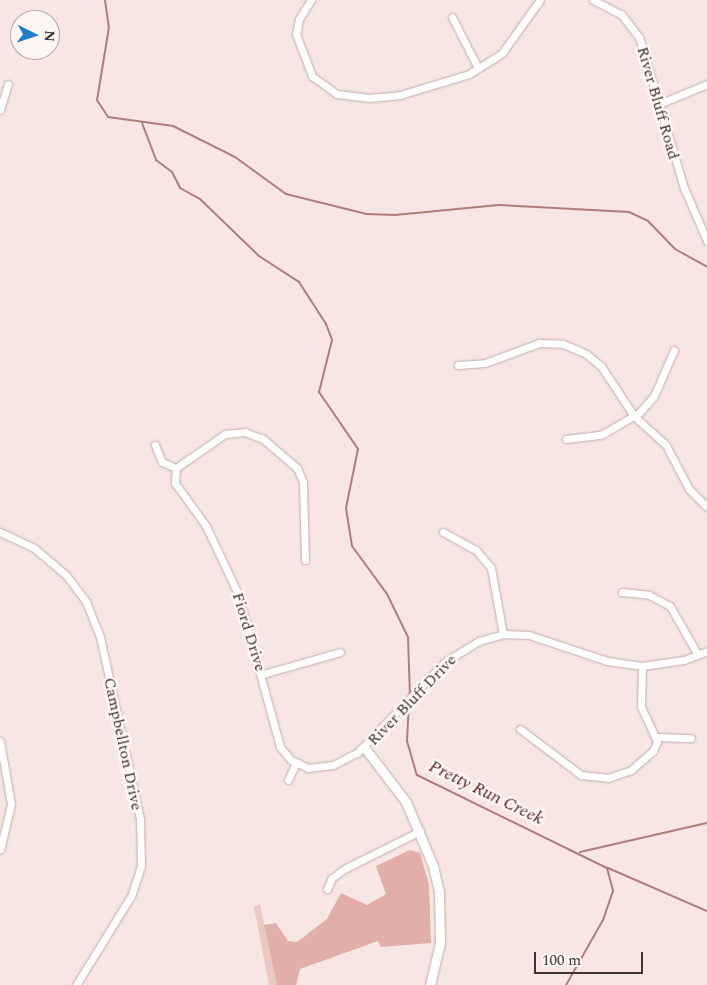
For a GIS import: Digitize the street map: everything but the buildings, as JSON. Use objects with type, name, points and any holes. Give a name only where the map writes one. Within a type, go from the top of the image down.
[{"type":"street","points":[[310,0],[299,19],[298,48],[312,76],[337,94],[368,98],[400,95],[478,68],[508,47],[540,0]]},
{"type":"street","name":"River Bluff Road","points":[[593,0],[632,25],[699,226],[707,241]]},
{"type":"street","points":[[452,17],[478,68]]},
{"type":"street","points":[[0,110],[8,84]]},
{"type":"street","points":[[659,104],[707,84]]},
{"type":"street","points":[[458,365],[485,363],[539,343],[563,344],[601,366],[634,416],[666,445],[689,489],[707,507]]},
{"type":"street","points":[[566,439],[601,435],[634,416],[654,396],[674,350]]},
{"type":"street","points":[[155,445],[162,462],[176,468],[225,434],[245,432],[263,439],[297,468],[303,482],[305,560]]},
{"type":"street","name":"Fiord Drive","points":[[176,468],[175,483],[228,569],[263,674],[275,734],[282,750],[296,763]]},
{"type":"street","name":"Campbellton Drive","points":[[0,532],[34,548],[66,575],[86,602],[100,637],[140,819],[142,854],[136,884],[76,985]]},
{"type":"street","points":[[443,532],[476,550],[492,568],[503,634],[542,638],[607,661],[642,666],[698,655],[707,651]]},
{"type":"street","points":[[622,592],[649,595],[670,606],[698,655]]},
{"type":"street","name":"River Bluff Drive","points":[[430,985],[440,944],[439,891],[420,831],[385,770],[364,747],[454,656],[503,634]]},
{"type":"street","points":[[263,674],[340,652]]},
{"type":"street","points":[[520,729],[562,764],[600,778],[616,777],[639,765],[653,751],[656,737],[641,707],[642,666]]},
{"type":"street","points":[[656,737],[691,738]]},
{"type":"street","points":[[0,741],[11,804],[0,850]]},
{"type":"street","points":[[288,780],[296,763],[324,767],[364,747]]},
{"type":"street","points":[[327,889],[332,878],[346,868],[420,831]]},
{"type":"shaded area","points":[[410,850],[420,853],[429,885],[431,943],[381,947],[378,941],[300,969],[296,985],[277,985],[264,925],[276,923],[288,941],[297,942],[327,919],[341,893],[367,905],[386,894],[376,866]]},
{"type":"shaded area","points":[[260,904],[277,985],[269,985],[254,907]]},
{"type":"waterway","points":[[105,0],[109,27],[97,100],[108,117],[173,126],[235,157],[286,194],[366,214],[395,215],[499,205],[629,212],[648,221],[675,249],[707,267]]},
{"type":"waterway","name":"Pretty Run Creek","points":[[142,123],[156,160],[172,172],[180,188],[200,199],[259,256],[299,282],[326,324],[332,340],[319,392],[358,449],[346,508],[352,546],[387,594],[408,637],[410,696]]},
{"type":"waterway","name":"Pretty Run Creek","points":[[409,703],[407,741],[417,775],[607,868],[613,891],[603,920],[566,985]]},
{"type":"waterway","points":[[580,852],[707,823]]},
{"type":"waterway","points":[[608,868],[707,911]]}]
